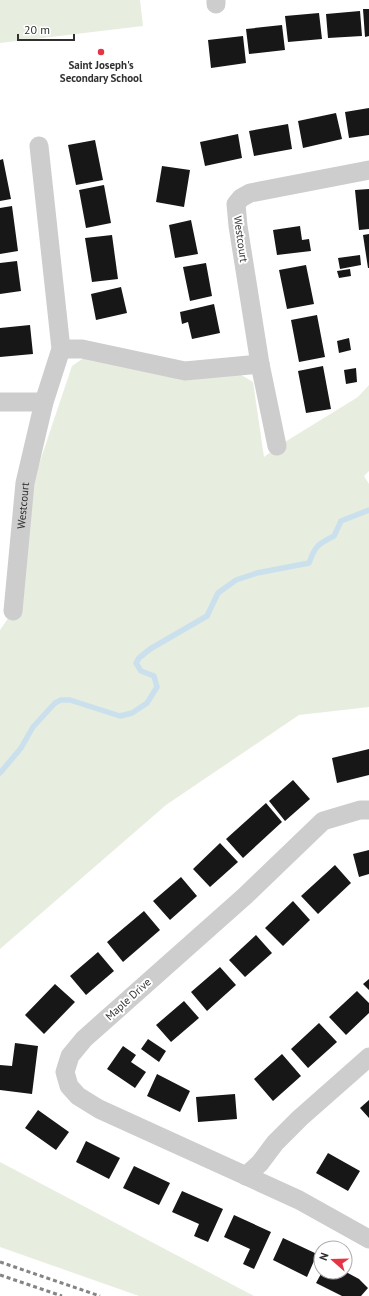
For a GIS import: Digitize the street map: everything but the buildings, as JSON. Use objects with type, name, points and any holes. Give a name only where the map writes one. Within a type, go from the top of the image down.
[{"type":"street","name":"Westcourt","points":[[13,611],[25,483],[44,402],[61,349],[39,146]]},
{"type":"street","name":"Westcourt","points":[[277,446],[260,364],[238,226],[236,204],[241,198],[250,193],[369,170]]},
{"type":"street","points":[[61,349],[82,349],[185,371],[260,364]]},
{"type":"street","points":[[0,402],[44,402]]},
{"type":"street","name":"Maple Drive","points":[[369,810],[360,810],[323,822],[245,896],[84,1039],[70,1056],[65,1072],[70,1086],[78,1096],[99,1109],[300,1200],[369,1239]]},
{"type":"street","points":[[246,1176],[260,1163],[275,1143],[300,1118],[369,1057]]},
{"type":"shaded area","points":[[0,0],[140,0],[143,26],[0,43]]},
{"type":"shaded area","points":[[85,357],[191,380],[238,373],[253,382],[264,457],[280,445],[358,397],[369,385],[369,471],[364,476],[369,484],[369,707],[299,715],[166,805],[0,949],[0,630],[23,597],[32,485],[72,366]]},
{"type":"shaded area","points":[[0,1162],[254,1296],[139,1296],[0,1247]]},
{"type":"waterway","points":[[0,773],[21,748],[33,727],[55,703],[61,700],[70,700],[120,716],[132,713],[147,703],[157,687],[154,676],[141,671],[136,663],[139,658],[150,649],[207,616],[218,593],[236,580],[257,573],[309,563],[315,549],[324,541],[334,536],[341,521],[369,510]]},
{"type":"railway","points":[[0,1262],[100,1296]]},
{"type":"railway","points":[[0,1275],[62,1296]]},
{"type":"place","name":"Saint Joseph's Secondary School","points":[[101,52]]}]
